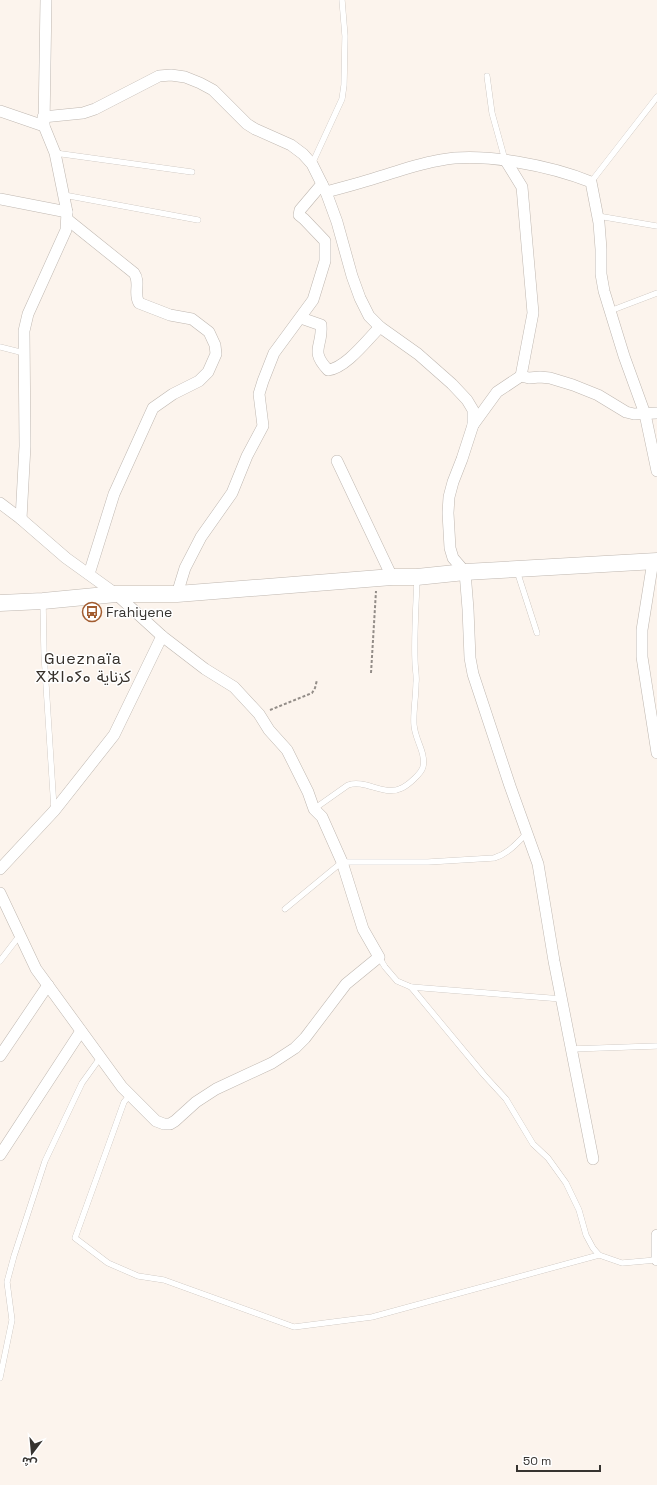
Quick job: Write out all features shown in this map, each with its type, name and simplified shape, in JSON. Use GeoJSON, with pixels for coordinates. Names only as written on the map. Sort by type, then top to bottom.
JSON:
{"type":"FeatureCollection","features":[{"type":"Feature","properties":{"kind":"street"},"geometry":{"type":"LineString","coordinates":[[22,519],[25,446],[24,331],[28,314],[66,230],[68,216],[54,153],[43,122],[46,0]]}},
{"type":"Feature","properties":{"kind":"street"},"geometry":{"type":"LineString","coordinates":[[0,111],[43,122],[95,109],[159,76],[172,75],[185,77],[213,90],[247,124],[291,145],[303,154],[312,164],[324,188],[337,222],[346,258],[360,298],[369,316],[418,354],[452,384],[467,400],[473,410],[473,425]]}},
{"type":"Feature","properties":{"kind":"street"},"geometry":{"type":"LineString","coordinates":[[177,594],[185,568],[200,537],[232,493],[247,456],[263,426],[259,394],[274,353],[313,300],[325,261],[325,241],[299,215],[300,210],[324,188],[420,164],[473,157],[506,161],[566,172],[592,182],[602,249],[601,274],[610,311],[645,414],[657,471]]}},
{"type":"Feature","properties":{"kind":"street"},"geometry":{"type":"LineString","coordinates":[[506,161],[522,187],[533,313],[521,376],[497,392],[473,425],[449,497],[448,513],[450,548],[453,558],[465,572],[470,658],[473,674],[510,786],[538,864],[571,1049],[593,1159]]}},
{"type":"Feature","properties":{"kind":"street"},"geometry":{"type":"LineString","coordinates":[[0,199],[68,216],[134,273],[138,281],[137,297],[139,304],[170,315],[192,318],[209,332],[215,345],[216,354],[208,372],[199,381],[173,394],[153,408],[114,494],[89,574]]}},
{"type":"Feature","properties":{"kind":"street"},"geometry":{"type":"LineString","coordinates":[[301,318],[321,325],[322,333],[319,342],[318,356],[320,361],[328,370],[335,369],[346,362],[380,326]]}},
{"type":"Feature","properties":{"kind":"street"},"geometry":{"type":"LineString","coordinates":[[521,376],[558,380],[598,395],[626,412],[634,414],[657,413]]}},
{"type":"Feature","properties":{"kind":"street"},"geometry":{"type":"LineString","coordinates":[[337,461],[385,578]]}},
{"type":"Feature","properties":{"kind":"street"},"geometry":{"type":"LineString","coordinates":[[0,503],[22,519],[66,558],[116,594],[162,636],[205,669],[234,688],[259,714],[269,730],[287,750],[308,792],[314,809],[322,818],[342,862],[362,929],[379,957],[346,984],[295,1048],[272,1062],[216,1089],[196,1102],[170,1124],[164,1124],[156,1121],[122,1087],[36,969],[0,893]]}},
{"type":"Feature","properties":{"kind":"street"},"geometry":{"type":"LineString","coordinates":[[0,603],[43,601],[116,594],[177,594],[385,578],[417,577],[465,572],[655,561],[642,630],[642,657],[657,753]]}},
{"type":"Feature","properties":{"kind":"street"},"geometry":{"type":"LineString","coordinates":[[0,869],[54,812],[114,735],[162,636]]}},
{"type":"Feature","properties":{"kind":"street"},"geometry":{"type":"LineString","coordinates":[[0,1056],[48,985]]}},
{"type":"Feature","properties":{"kind":"street"},"geometry":{"type":"LineString","coordinates":[[0,1155],[81,1031]]}},
{"type":"Feature","properties":{"kind":"street"},"geometry":{"type":"LineString","coordinates":[[657,1235],[657,1260]]}},
{"type":"Feature","properties":{"kind":"lane"},"geometry":{"type":"LineString","coordinates":[[312,164],[342,99],[344,85],[342,0]]}},
{"type":"Feature","properties":{"kind":"lane"},"geometry":{"type":"LineString","coordinates":[[487,76],[492,113],[506,161]]}},
{"type":"Feature","properties":{"kind":"lane"},"geometry":{"type":"LineString","coordinates":[[592,182],[657,97]]}},
{"type":"Feature","properties":{"kind":"lane"},"geometry":{"type":"LineString","coordinates":[[54,153],[192,172]]}},
{"type":"Feature","properties":{"kind":"lane"},"geometry":{"type":"LineString","coordinates":[[64,195],[198,220]]}},
{"type":"Feature","properties":{"kind":"lane"},"geometry":{"type":"LineString","coordinates":[[598,216],[657,226]]}},
{"type":"Feature","properties":{"kind":"lane"},"geometry":{"type":"LineString","coordinates":[[610,311],[657,293]]}},
{"type":"Feature","properties":{"kind":"lane"},"geometry":{"type":"LineString","coordinates":[[0,347],[24,353]]}},
{"type":"Feature","properties":{"kind":"lane"},"geometry":{"type":"LineString","coordinates":[[516,569],[537,633]]}},
{"type":"Feature","properties":{"kind":"lane"},"geometry":{"type":"LineString","coordinates":[[314,809],[348,785],[354,783],[381,790],[395,790],[402,788],[422,768],[423,760],[414,732],[417,577]]}},
{"type":"Feature","properties":{"kind":"lane"},"geometry":{"type":"LineString","coordinates":[[43,601],[44,653],[54,812]]}},
{"type":"Feature","properties":{"kind":"lane"},"geometry":{"type":"LineString","coordinates":[[285,909],[342,862],[428,862],[494,858],[502,856],[514,847],[527,833]]}},
{"type":"Feature","properties":{"kind":"lane"},"geometry":{"type":"LineString","coordinates":[[0,961],[20,935]]}},
{"type":"Feature","properties":{"kind":"lane"},"geometry":{"type":"LineString","coordinates":[[379,957],[397,981],[411,988],[562,999]]}},
{"type":"Feature","properties":{"kind":"lane"},"geometry":{"type":"LineString","coordinates":[[411,988],[506,1099],[533,1144],[548,1158],[566,1183],[579,1210],[586,1235],[593,1248],[599,1255],[622,1263],[657,1260]]}},
{"type":"Feature","properties":{"kind":"lane"},"geometry":{"type":"LineString","coordinates":[[571,1049],[657,1046]]}},
{"type":"Feature","properties":{"kind":"lane"},"geometry":{"type":"LineString","coordinates":[[0,1378],[12,1320],[7,1282],[14,1256],[45,1161],[82,1083],[100,1058]]}},
{"type":"Feature","properties":{"kind":"lane"},"geometry":{"type":"LineString","coordinates":[[130,1095],[124,1102],[75,1238],[92,1253],[108,1263],[138,1276],[164,1280],[294,1327],[372,1317],[599,1255]]}},
{"type":"Feature","properties":{"kind":"path"},"geometry":{"type":"LineString","coordinates":[[371,673],[385,578]]}},
{"type":"Feature","properties":{"kind":"path"},"geometry":{"type":"LineString","coordinates":[[259,714],[312,693],[317,680]]}},
{"type":"Feature","properties":{"kind":"place","name":"Frahiyene"},"geometry":{"type":"Point","coordinates":[92,612]}},
{"type":"Feature","properties":{"kind":"district","name":"Gueznaïa ⴳⵣⵏⴰⵢⴰ كزناية"},"geometry":{"type":"Point","coordinates":[83,667]}}]}
